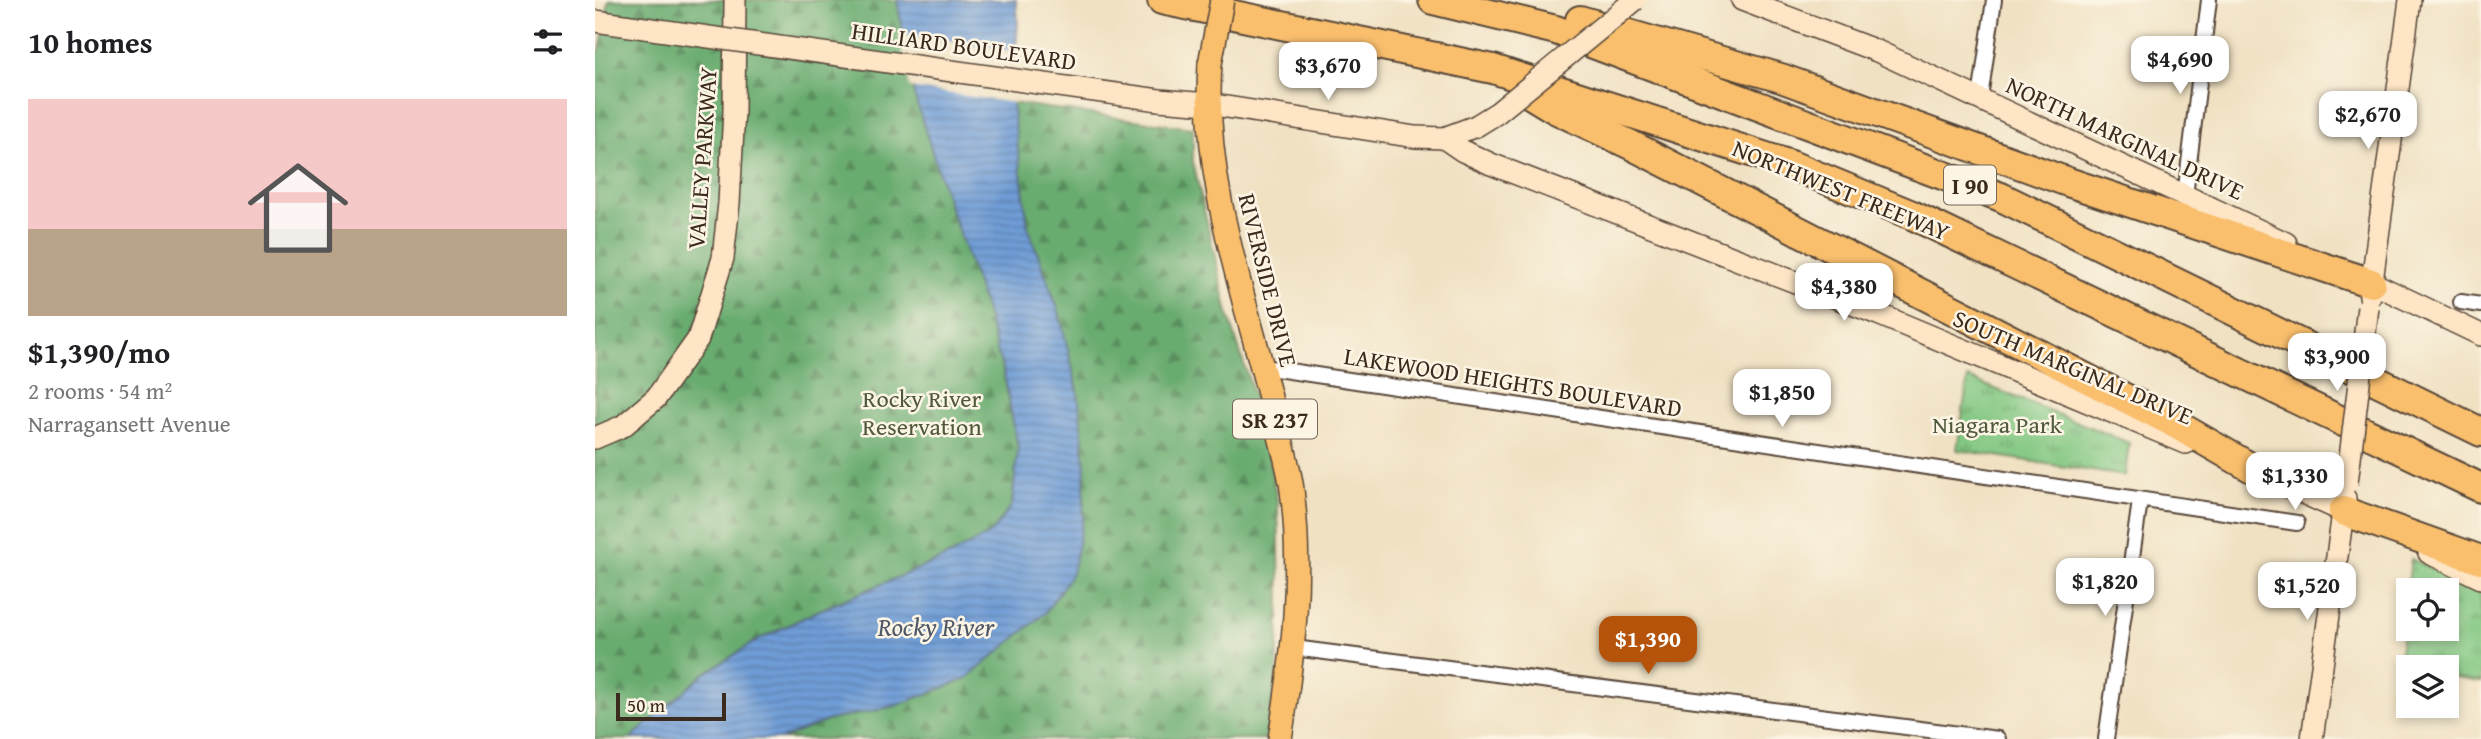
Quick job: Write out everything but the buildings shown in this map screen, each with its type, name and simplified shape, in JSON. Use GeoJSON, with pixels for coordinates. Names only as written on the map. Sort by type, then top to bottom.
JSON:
{"type":"FeatureCollection","features":[{"type":"Feature","properties":{"kind":"highway","name":"NORTHWEST FREEWAY"},"geometry":{"type":"LineString","coordinates":[[1162,0],[1493,69],[1791,165],[1912,215],[2481,488]]}},
{"type":"Feature","properties":{"kind":"highway","name":"NORTHWEST FREEWAY"},"geometry":{"type":"LineString","coordinates":[[1433,0],[1556,30],[2001,197],[2481,432]]}},
{"type":"Feature","properties":{"kind":"highway"},"geometry":{"type":"LineString","coordinates":[[1501,0],[1560,14],[1780,78],[2370,295]]}},
{"type":"Feature","properties":{"kind":"highway"},"geometry":{"type":"LineString","coordinates":[[1493,69],[1555,109],[1631,145],[2170,421],[2264,475]]}},
{"type":"Feature","properties":{"kind":"highway"},"geometry":{"type":"LineString","coordinates":[[2343,511],[2481,560]]}},
{"type":"Feature","properties":{"kind":"main road","name":"VALLEY PARKWAY"},"geometry":{"type":"LineString","coordinates":[[595,438],[623,426],[656,398],[698,339],[723,258],[731,191],[735,0]]}},
{"type":"Feature","properties":{"kind":"main road","name":"RIVERSIDE DRIVE"},"geometry":{"type":"LineString","coordinates":[[1222,0],[1210,64],[1207,104],[1221,208],[1292,489],[1297,593],[1294,648],[1280,739]]}},
{"type":"Feature","properties":{"kind":"main road"},"geometry":{"type":"LineString","coordinates":[[1444,138],[1476,126],[1497,113],[1635,0]]}},
{"type":"Feature","properties":{"kind":"main road","name":"NORTH MARGINAL DRIVE"},"geometry":{"type":"LineString","coordinates":[[1742,0],[1877,51],[1980,98],[2185,196],[2370,295],[2481,335]]}},
{"type":"Feature","properties":{"kind":"main road"},"geometry":{"type":"LineString","coordinates":[[2312,739],[2410,0]]}},
{"type":"Feature","properties":{"kind":"main road","name":"HILLIARD BOULEVARD"},"geometry":{"type":"LineString","coordinates":[[595,21],[1159,100],[1207,104],[1416,137],[1444,138]]}},
{"type":"Feature","properties":{"kind":"main road","name":"SOUTH MARGINAL DRIVE"},"geometry":{"type":"LineString","coordinates":[[1444,138],[1463,151],[1491,164],[1878,314],[2264,475],[2481,578]]}},
{"type":"Feature","properties":{"kind":"street"},"geometry":{"type":"LineString","coordinates":[[1980,98],[1994,0]]}},
{"type":"Feature","properties":{"kind":"street"},"geometry":{"type":"LineString","coordinates":[[2185,196],[2209,0]]}},
{"type":"Feature","properties":{"kind":"street"},"geometry":{"type":"LineString","coordinates":[[2461,302],[2481,305]]}},
{"type":"Feature","properties":{"kind":"street","name":"LAKEWOOD HEIGHTS BOULEVARD"},"geometry":{"type":"LineString","coordinates":[[1262,367],[2297,523]]}},
{"type":"Feature","properties":{"kind":"street"},"geometry":{"type":"LineString","coordinates":[[2106,739],[2140,501]]}},
{"type":"Feature","properties":{"kind":"street"},"geometry":{"type":"LineString","coordinates":[[1294,648],[1998,739]]}},
{"type":"Feature","properties":{"kind":"green space","name":"Rocky River Reservation"},"geometry":{"type":"Polygon","coordinates":[[[609,0],[897,0],[915,98],[982,298],[1004,374],[1018,448],[1012,505],[992,532],[951,555],[820,610],[758,640],[704,674],[630,739],[595,739],[595,57],[600,49],[609,0]]]}},
{"type":"Feature","properties":{"kind":"green space"},"geometry":{"type":"Polygon","coordinates":[[[1012,103],[1193,128],[1193,162],[1229,317],[1261,418],[1278,505],[1280,596],[1277,674],[1265,739],[781,739],[829,720],[895,706],[1083,519],[1085,465],[1078,392],[1059,312],[1028,227],[1012,103]]]}},
{"type":"Feature","properties":{"kind":"green space","name":"Niagara Park"},"geometry":{"type":"Polygon","coordinates":[[[1968,378],[2129,443],[2125,476],[1957,450],[1968,378]]]}},
{"type":"Feature","properties":{"kind":"green space"},"geometry":{"type":"Polygon","coordinates":[[[2411,559],[2451,578],[2409,578],[2411,559]]]}},
{"type":"Feature","properties":{"kind":"green space"},"geometry":{"type":"Polygon","coordinates":[[[2459,582],[2481,592],[2481,682],[2459,679],[2459,655],[2400,655],[2401,641],[2459,641],[2459,582]]]}},
{"type":"Feature","properties":{"kind":"water","name":"Rocky River"},"geometry":{"type":"Polygon","coordinates":[[[897,0],[1016,0],[1018,21],[1012,103],[1028,227],[1059,312],[1078,392],[1085,465],[1083,519],[1072,573],[1045,613],[966,679],[895,706],[829,720],[781,739],[630,739],[704,674],[758,640],[820,610],[951,555],[992,532],[1012,505],[1018,448],[1004,374],[982,298],[915,98],[897,0]]]}},
{"type":"Feature","properties":{"kind":"pier"},"geometry":{"type":"Polygon","coordinates":[[[899,34],[1019,52],[1015,103],[910,88],[899,34]]]}}]}
